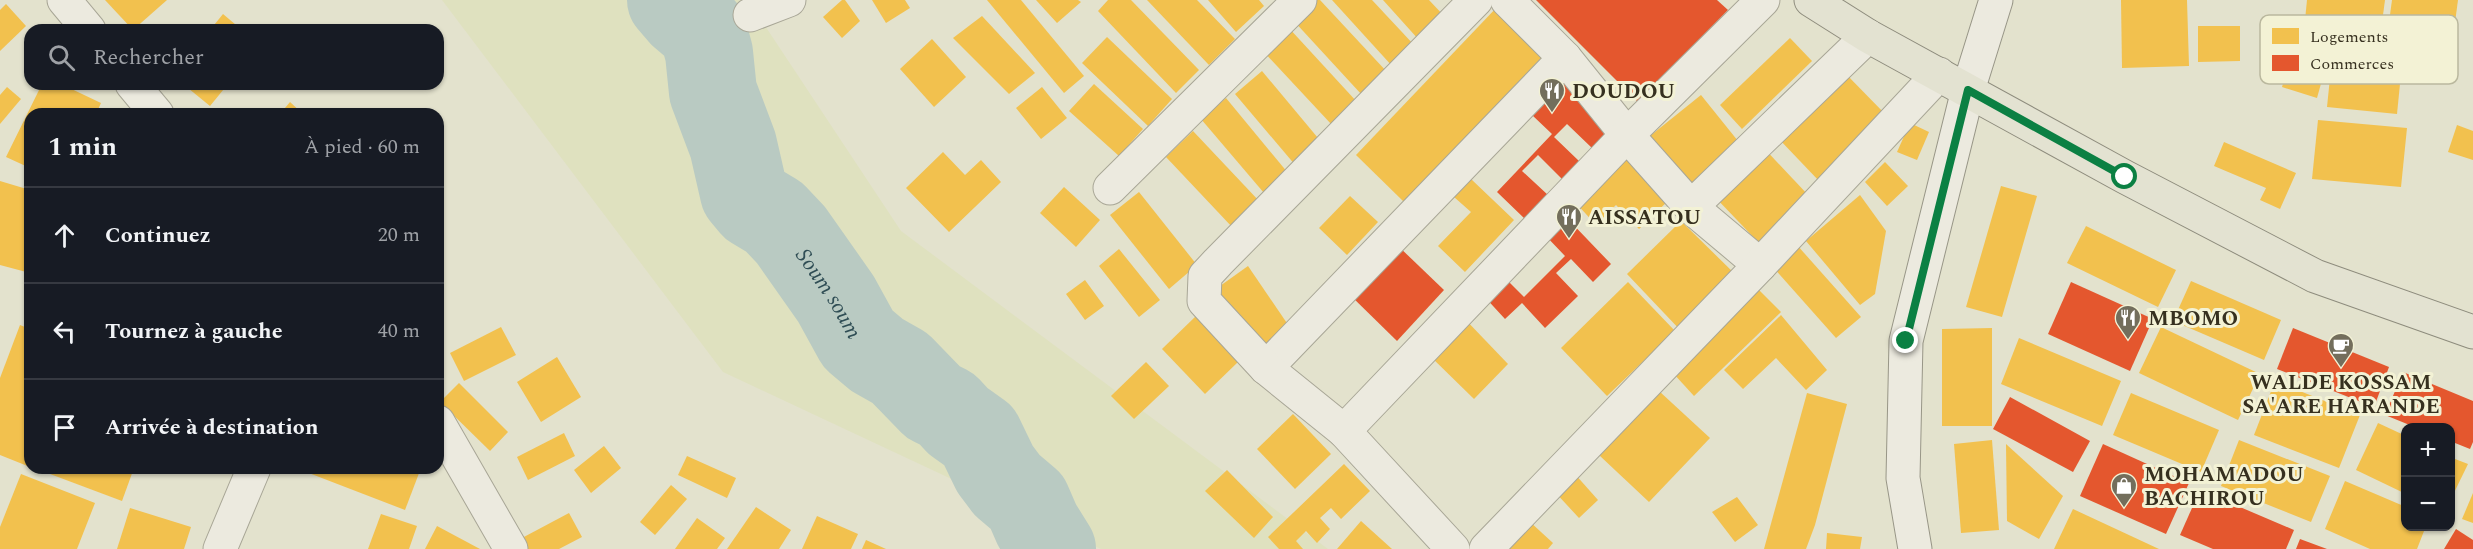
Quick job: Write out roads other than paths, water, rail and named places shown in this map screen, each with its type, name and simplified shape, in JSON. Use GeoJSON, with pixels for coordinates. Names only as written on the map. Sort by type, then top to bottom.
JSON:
{"type":"FeatureCollection","features":[{"type":"Feature","properties":{"kind":"main road"},"geometry":{"type":"LineString","coordinates":[[1811,0],[1868,36],[2125,177],[2315,276],[2473,332]]}},
{"type":"Feature","properties":{"kind":"street"},"geometry":{"type":"LineString","coordinates":[[64,0],[83,24]]}},
{"type":"Feature","properties":{"kind":"street"},"geometry":{"type":"LineString","coordinates":[[750,15],[789,0]]}},
{"type":"Feature","properties":{"kind":"street"},"geometry":{"type":"LineString","coordinates":[[1110,188],[1300,0]]}},
{"type":"Feature","properties":{"kind":"street"},"geometry":{"type":"LineString","coordinates":[[1453,549],[1344,431],[1266,368],[1204,302],[1205,276],[1476,0]]}},
{"type":"Feature","properties":{"kind":"street"},"geometry":{"type":"LineString","coordinates":[[1507,0],[1565,58],[1627,135],[1691,207],[1760,265]]}},
{"type":"Feature","properties":{"kind":"street"},"geometry":{"type":"LineString","coordinates":[[1344,431],[1627,135],[1763,0]]}},
{"type":"Feature","properties":{"kind":"street"},"geometry":{"type":"LineString","coordinates":[[1915,549],[1903,478],[1906,341],[1968,90],[1996,0]]}},
{"type":"Feature","properties":{"kind":"street"},"geometry":{"type":"LineString","coordinates":[[1691,207],[1868,36]]}},
{"type":"Feature","properties":{"kind":"street"},"geometry":{"type":"LineString","coordinates":[[1266,368],[1565,58]]}},
{"type":"Feature","properties":{"kind":"street"},"geometry":{"type":"LineString","coordinates":[[1486,549],[1760,265],[1939,74]]}},
{"type":"Feature","properties":{"kind":"street"},"geometry":{"type":"LineString","coordinates":[[137,90],[152,108]]}},
{"type":"Feature","properties":{"kind":"street"},"geometry":{"type":"LineString","coordinates":[[444,432],[511,549]]}},
{"type":"Feature","properties":{"kind":"street"},"geometry":{"type":"LineString","coordinates":[[220,549],[251,474]]}},
{"type":"Feature","properties":{"kind":"waterway","name":"Soum soum"},"geometry":{"type":"LineString","coordinates":[[671,0],[703,31],[709,53],[713,92],[733,145],[744,193],[754,205],[774,217],[791,235],[836,299],[858,339],[877,355],[900,368],[933,402],[947,409],[958,421],[979,436],[995,469],[1007,485],[1027,502],[1037,525],[1052,549]]}},
{"type":"Feature","properties":{"kind":"place","name":"DOUDOU"},"geometry":{"type":"Point","coordinates":[1552,114]}},
{"type":"Feature","properties":{"kind":"place","name":"AISSATOU"},"geometry":{"type":"Point","coordinates":[1569,240]}},
{"type":"Feature","properties":{"kind":"place","name":"MBOMO"},"geometry":{"type":"Point","coordinates":[2128,341]}},
{"type":"Feature","properties":{"kind":"place","name":"WALDE KOSSAM SA'ARE HARANDE"},"geometry":{"type":"Point","coordinates":[2341,369]}},
{"type":"Feature","properties":{"kind":"place","name":"MOHAMADOU BACHIROU"},"geometry":{"type":"Point","coordinates":[2124,509]}}]}
